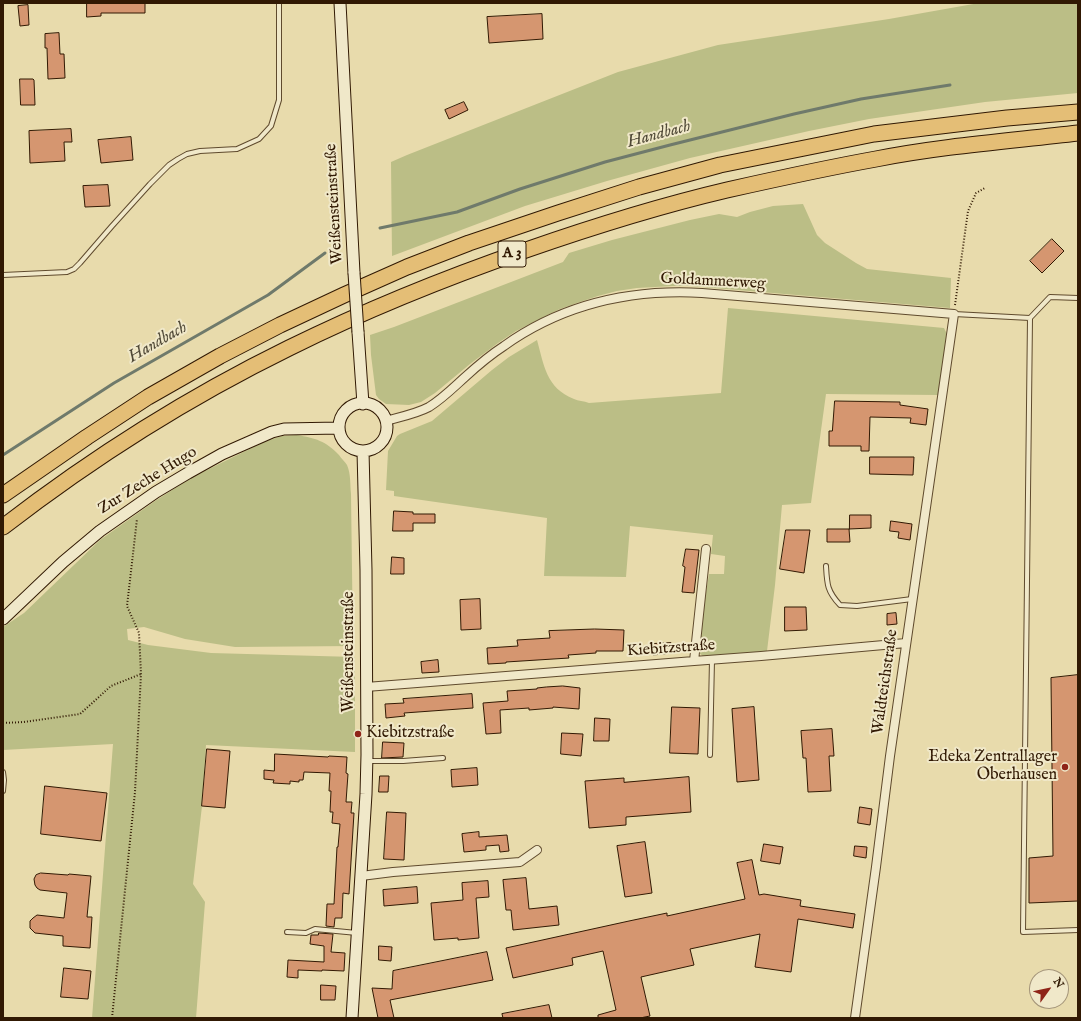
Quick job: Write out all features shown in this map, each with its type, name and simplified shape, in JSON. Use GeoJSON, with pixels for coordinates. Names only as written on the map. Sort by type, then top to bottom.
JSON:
{"type":"FeatureCollection","features":[{"type":"Feature","properties":{"kind":"highway","name":"A 3"},"geometry":{"type":"LineString","coordinates":[[3,496],[87,436],[148,397],[220,356],[280,325],[344,295],[407,267],[470,243],[639,187],[720,165],[874,134],[1007,118],[1078,112]]}},
{"type":"Feature","properties":{"kind":"highway","name":"A 3"},"geometry":{"type":"LineString","coordinates":[[3,527],[34,503],[100,457],[161,418],[231,378],[289,348],[370,310],[479,266],[572,234],[647,211],[725,190],[878,158],[942,148],[1078,133]]}},
{"type":"Feature","properties":{"kind":"street","name":"Weißensteinstraße"},"geometry":{"type":"LineString","coordinates":[[340,3],[362,404]]}},
{"type":"Feature","properties":{"kind":"street","name":"Goldammerweg"},"geometry":{"type":"LineString","coordinates":[[385,421],[428,407],[503,346],[538,325],[586,306],[621,297],[644,293],[702,292],[954,314]]}},
{"type":"Feature","properties":{"kind":"street","name":"Waldteichstraße"},"geometry":{"type":"LineString","coordinates":[[855,1018],[912,599],[954,314]]}},
{"type":"Feature","properties":{"kind":"street"},"geometry":{"type":"LineString","coordinates":[[355,405],[370,405],[377,408],[385,421],[385,435],[382,441],[370,450],[356,450],[349,447],[340,435],[340,420],[343,414],[348,408],[355,405]]}},
{"type":"Feature","properties":{"kind":"street","name":"Zur Zeche Hugo"},"geometry":{"type":"LineString","coordinates":[[3,619],[58,566],[100,531],[156,492],[188,473],[222,454],[272,432],[284,429],[339,428]]}},
{"type":"Feature","properties":{"kind":"street","name":"Weißensteinstraße"},"geometry":{"type":"LineString","coordinates":[[352,1018],[358,933],[366,762],[366,570],[364,451]]}},
{"type":"Feature","properties":{"kind":"street"},"geometry":{"type":"LineString","coordinates":[[694,661],[706,549]]}},
{"type":"Feature","properties":{"kind":"street","name":"Kiebitzstraße"},"geometry":{"type":"LineString","coordinates":[[366,686],[712,660],[906,643]]}},
{"type":"Feature","properties":{"kind":"street"},"geometry":{"type":"LineString","coordinates":[[361,876],[520,862],[537,850]]}},
{"type":"Feature","properties":{"kind":"lane"},"geometry":{"type":"LineString","coordinates":[[3,275],[67,272],[74,269],[150,184],[169,165],[187,154],[200,151],[237,149],[259,139],[271,126],[279,100],[279,3]]}},
{"type":"Feature","properties":{"kind":"lane"},"geometry":{"type":"LineString","coordinates":[[1078,298],[1050,297],[1030,318],[1023,932],[1078,930]]}},
{"type":"Feature","properties":{"kind":"lane"},"geometry":{"type":"LineString","coordinates":[[954,314],[1030,318]]}},
{"type":"Feature","properties":{"kind":"lane"},"geometry":{"type":"LineString","coordinates":[[826,566],[827,584],[832,596],[840,605],[857,606],[912,599]]}},
{"type":"Feature","properties":{"kind":"lane"},"geometry":{"type":"LineString","coordinates":[[710,755],[712,660]]}},
{"type":"Feature","properties":{"kind":"lane"},"geometry":{"type":"LineString","coordinates":[[366,762],[443,758]]}},
{"type":"Feature","properties":{"kind":"lane"},"geometry":{"type":"LineString","coordinates":[[3,772],[3,791]]}},
{"type":"Feature","properties":{"kind":"lane"},"geometry":{"type":"LineString","coordinates":[[287,932],[306,933],[315,929],[358,933]]}},
{"type":"Feature","properties":{"kind":"path"},"geometry":{"type":"LineString","coordinates":[[954,314],[968,211],[976,193],[985,188]]}},
{"type":"Feature","properties":{"kind":"path"},"geometry":{"type":"LineString","coordinates":[[112,1018],[135,792],[141,674],[139,633],[127,606],[137,519]]}},
{"type":"Feature","properties":{"kind":"path"},"geometry":{"type":"LineString","coordinates":[[3,723],[24,722],[80,714],[111,686],[141,674]]}},
{"type":"Feature","properties":{"kind":"green space"},"geometry":{"type":"Polygon","coordinates":[[[979,3],[1078,3],[1078,93],[985,102],[869,119],[690,158],[525,206],[392,256],[391,162],[407,155],[618,72],[718,45],[889,19],[979,3]]]}},
{"type":"Feature","properties":{"kind":"green space"},"geometry":{"type":"Polygon","coordinates":[[[803,204],[817,235],[825,243],[867,269],[951,278],[950,308],[690,286],[637,288],[617,291],[560,309],[516,331],[421,402],[409,405],[386,404],[376,395],[370,335],[563,262],[569,253],[612,240],[690,220],[719,214],[737,217],[773,206],[803,204]]]}},
{"type":"Feature","properties":{"kind":"green space"},"geometry":{"type":"Polygon","coordinates":[[[728,308],[944,328],[947,334],[939,395],[826,394],[811,503],[782,505],[775,585],[767,651],[704,657],[698,652],[697,647],[709,574],[724,574],[725,556],[711,554],[713,535],[630,526],[626,577],[544,576],[547,518],[394,496],[394,491],[386,490],[388,451],[397,436],[432,421],[492,370],[509,357],[537,340],[544,367],[552,382],[557,389],[577,400],[589,403],[721,393],[728,308]]]}},
{"type":"Feature","properties":{"kind":"green space"},"geometry":{"type":"Polygon","coordinates":[[[297,435],[309,437],[325,443],[339,455],[348,468],[351,494],[353,646],[235,647],[185,639],[144,627],[127,629],[128,640],[148,645],[211,653],[355,657],[355,752],[206,745],[202,806],[193,884],[205,902],[196,1018],[92,1018],[113,744],[3,750],[3,627],[24,613],[100,540],[155,501],[191,478],[266,441],[282,436],[297,435]]]}},
{"type":"Feature","properties":{"kind":"building"},"geometry":{"type":"Polygon","coordinates":[[[87,3],[145,3],[145,13],[101,13],[101,16],[87,17],[87,3]]]}},
{"type":"Feature","properties":{"kind":"building"},"geometry":{"type":"Polygon","coordinates":[[[28,5],[29,25],[20,26],[18,6],[28,5]]]}},
{"type":"Feature","properties":{"kind":"building"},"geometry":{"type":"Polygon","coordinates":[[[542,14],[543,39],[489,43],[487,17],[542,14]]]}},
{"type":"Feature","properties":{"kind":"building"},"geometry":{"type":"Polygon","coordinates":[[[59,33],[60,54],[64,54],[65,78],[48,79],[45,34],[59,33]]]}},
{"type":"Feature","properties":{"kind":"building"},"geometry":{"type":"Polygon","coordinates":[[[20,79],[34,80],[35,105],[21,105],[20,79]]]}},
{"type":"Feature","properties":{"kind":"building"},"geometry":{"type":"Polygon","coordinates":[[[464,102],[468,110],[449,119],[445,110],[464,102]]]}},
{"type":"Feature","properties":{"kind":"building"},"geometry":{"type":"Polygon","coordinates":[[[71,129],[72,142],[64,142],[65,161],[30,163],[29,131],[71,129]]]}},
{"type":"Feature","properties":{"kind":"building"},"geometry":{"type":"Polygon","coordinates":[[[131,137],[133,160],[101,163],[98,140],[131,137]]]}},
{"type":"Feature","properties":{"kind":"building"},"geometry":{"type":"Polygon","coordinates":[[[108,185],[110,206],[85,207],[83,186],[108,185]]]}},
{"type":"Feature","properties":{"kind":"building"},"geometry":{"type":"Polygon","coordinates":[[[1052,239],[1064,251],[1042,273],[1030,261],[1052,239]]]}},
{"type":"Feature","properties":{"kind":"building"},"geometry":{"type":"Polygon","coordinates":[[[835,401],[900,402],[900,405],[928,409],[926,425],[910,423],[911,418],[870,417],[869,451],[861,451],[861,446],[829,446],[829,431],[832,431],[835,401]]]}},
{"type":"Feature","properties":{"kind":"building"},"geometry":{"type":"Polygon","coordinates":[[[870,457],[914,457],[913,475],[870,474],[870,457]]]}},
{"type":"Feature","properties":{"kind":"building"},"geometry":{"type":"Polygon","coordinates":[[[394,511],[413,512],[413,514],[435,514],[435,523],[413,523],[413,531],[393,531],[394,511]]]}},
{"type":"Feature","properties":{"kind":"building"},"geometry":{"type":"Polygon","coordinates":[[[850,515],[871,515],[871,528],[849,529],[850,515]]]}},
{"type":"Feature","properties":{"kind":"building"},"geometry":{"type":"Polygon","coordinates":[[[891,521],[912,524],[910,540],[898,538],[899,532],[890,531],[891,521]]]}},
{"type":"Feature","properties":{"kind":"building"},"geometry":{"type":"Polygon","coordinates":[[[827,529],[849,529],[850,542],[827,542],[827,529]]]}},
{"type":"Feature","properties":{"kind":"building"},"geometry":{"type":"Polygon","coordinates":[[[786,530],[810,530],[804,573],[780,569],[786,530]]]}},
{"type":"Feature","properties":{"kind":"building"},"geometry":{"type":"Polygon","coordinates":[[[686,549],[699,550],[694,593],[682,592],[685,567],[683,566],[686,549]]]}},
{"type":"Feature","properties":{"kind":"building"},"geometry":{"type":"Polygon","coordinates":[[[392,557],[404,558],[404,574],[391,574],[392,557]]]}},
{"type":"Feature","properties":{"kind":"building"},"geometry":{"type":"Polygon","coordinates":[[[480,599],[481,629],[461,630],[460,600],[480,599]]]}},
{"type":"Feature","properties":{"kind":"building"},"geometry":{"type":"Polygon","coordinates":[[[785,607],[806,607],[807,630],[785,631],[785,607]]]}},
{"type":"Feature","properties":{"kind":"building"},"geometry":{"type":"Polygon","coordinates":[[[896,613],[897,624],[887,625],[887,614],[896,613]]]}},
{"type":"Feature","properties":{"kind":"building"},"geometry":{"type":"Polygon","coordinates":[[[595,629],[624,630],[623,651],[596,651],[596,653],[568,655],[569,658],[488,664],[487,648],[518,646],[517,640],[550,638],[549,631],[595,629]]]}},
{"type":"Feature","properties":{"kind":"building"},"geometry":{"type":"Polygon","coordinates":[[[671,643],[672,653],[653,655],[652,644],[671,643]]]}},
{"type":"Feature","properties":{"kind":"building"},"geometry":{"type":"Polygon","coordinates":[[[438,660],[439,672],[422,673],[421,662],[438,660]]]}},
{"type":"Feature","properties":{"kind":"building","name":"Edeka Zentrallager Oberhausen"},"geometry":{"type":"Polygon","coordinates":[[[1078,675],[1078,901],[1029,903],[1029,858],[1053,856],[1051,678],[1078,675]]]}},
{"type":"Feature","properties":{"kind":"building"},"geometry":{"type":"Polygon","coordinates":[[[563,686],[580,688],[579,709],[553,707],[529,710],[529,708],[500,710],[501,733],[486,734],[483,703],[508,701],[507,691],[563,686]]]}},
{"type":"Feature","properties":{"kind":"building"},"geometry":{"type":"Polygon","coordinates":[[[472,694],[473,708],[404,713],[405,716],[386,718],[385,704],[404,703],[403,699],[472,694]]]}},
{"type":"Feature","properties":{"kind":"building"},"geometry":{"type":"Polygon","coordinates":[[[672,707],[700,708],[698,754],[670,753],[672,707]]]}},
{"type":"Feature","properties":{"kind":"building"},"geometry":{"type":"Polygon","coordinates":[[[754,707],[759,780],[737,782],[732,709],[754,707]]]}},
{"type":"Feature","properties":{"kind":"building"},"geometry":{"type":"Polygon","coordinates":[[[595,718],[610,719],[609,741],[594,741],[595,718]]]}},
{"type":"Feature","properties":{"kind":"building"},"geometry":{"type":"Polygon","coordinates":[[[832,729],[834,756],[829,756],[831,791],[808,792],[806,758],[803,758],[801,731],[832,729]]]}},
{"type":"Feature","properties":{"kind":"building"},"geometry":{"type":"Polygon","coordinates":[[[562,733],[583,734],[581,756],[561,754],[562,733]]]}},
{"type":"Feature","properties":{"kind":"building"},"geometry":{"type":"Polygon","coordinates":[[[383,742],[404,743],[403,757],[382,758],[383,742]]]}},
{"type":"Feature","properties":{"kind":"building"},"geometry":{"type":"Polygon","coordinates":[[[207,749],[230,751],[225,808],[202,806],[207,749]]]}},
{"type":"Feature","properties":{"kind":"building"},"geometry":{"type":"Polygon","coordinates":[[[275,754],[347,757],[346,773],[348,774],[346,802],[352,802],[351,813],[354,813],[349,894],[343,893],[342,918],[335,918],[334,927],[326,926],[327,904],[334,904],[337,847],[340,824],[332,823],[333,812],[330,812],[331,791],[329,791],[330,773],[304,772],[303,780],[299,780],[299,782],[290,781],[290,784],[273,783],[274,780],[264,779],[264,770],[274,771],[275,754]]]}},
{"type":"Feature","properties":{"kind":"building"},"geometry":{"type":"Polygon","coordinates":[[[477,768],[478,785],[452,787],[451,770],[477,768]]]}},
{"type":"Feature","properties":{"kind":"building"},"geometry":{"type":"Polygon","coordinates":[[[380,776],[389,776],[388,792],[379,792],[380,776]]]}},
{"type":"Feature","properties":{"kind":"building"},"geometry":{"type":"Polygon","coordinates":[[[689,777],[691,812],[626,817],[626,825],[589,828],[585,781],[624,778],[624,782],[689,777]]]}},
{"type":"Feature","properties":{"kind":"building"},"geometry":{"type":"Polygon","coordinates":[[[45,786],[107,793],[101,841],[41,834],[45,786]]]}},
{"type":"Feature","properties":{"kind":"building"},"geometry":{"type":"Polygon","coordinates":[[[860,807],[872,809],[870,825],[858,823],[860,807]]]}},
{"type":"Feature","properties":{"kind":"building"},"geometry":{"type":"Polygon","coordinates":[[[387,812],[406,813],[404,860],[384,859],[387,812]]]}},
{"type":"Feature","properties":{"kind":"building"},"geometry":{"type":"Polygon","coordinates":[[[479,832],[479,837],[507,835],[509,851],[500,852],[499,845],[486,846],[486,850],[464,852],[462,834],[479,832]]]}},
{"type":"Feature","properties":{"kind":"building"},"geometry":{"type":"Polygon","coordinates":[[[645,842],[652,893],[625,897],[617,846],[645,842]]]}},
{"type":"Feature","properties":{"kind":"building"},"geometry":{"type":"Polygon","coordinates":[[[764,844],[783,847],[780,864],[761,861],[764,844]]]}},
{"type":"Feature","properties":{"kind":"building"},"geometry":{"type":"Polygon","coordinates":[[[855,846],[867,847],[866,858],[854,856],[855,846]]]}},
{"type":"Feature","properties":{"kind":"building"},"geometry":{"type":"Polygon","coordinates":[[[752,860],[759,895],[764,894],[801,900],[800,906],[855,914],[853,928],[798,919],[791,972],[755,967],[760,934],[690,949],[694,965],[641,977],[650,1016],[640,1018],[598,1018],[598,1015],[616,1010],[603,951],[572,958],[573,965],[513,978],[506,948],[667,913],[667,916],[745,899],[737,863],[752,860]]]}},
{"type":"Feature","properties":{"kind":"building"},"geometry":{"type":"Polygon","coordinates":[[[41,873],[91,876],[87,917],[92,917],[90,948],[63,946],[63,936],[35,933],[30,928],[30,921],[37,915],[64,918],[67,893],[40,890],[37,888],[34,879],[36,875],[41,873]]]}},
{"type":"Feature","properties":{"kind":"building"},"geometry":{"type":"Polygon","coordinates":[[[526,878],[529,909],[557,906],[559,925],[513,930],[511,910],[506,910],[503,880],[526,878]]]}},
{"type":"Feature","properties":{"kind":"building"},"geometry":{"type":"Polygon","coordinates":[[[488,881],[489,897],[476,898],[479,938],[434,940],[431,903],[463,900],[462,883],[488,881]]]}},
{"type":"Feature","properties":{"kind":"building"},"geometry":{"type":"Polygon","coordinates":[[[417,887],[418,903],[384,906],[383,890],[417,887]]]}},
{"type":"Feature","properties":{"kind":"building"},"geometry":{"type":"Polygon","coordinates":[[[319,933],[333,934],[331,952],[345,953],[344,971],[298,970],[298,978],[287,977],[288,960],[324,962],[324,946],[310,944],[311,935],[318,935],[319,933]]]}},
{"type":"Feature","properties":{"kind":"building"},"geometry":{"type":"Polygon","coordinates":[[[379,946],[392,947],[391,961],[379,960],[379,946]]]}},
{"type":"Feature","properties":{"kind":"building"},"geometry":{"type":"Polygon","coordinates":[[[487,952],[493,980],[390,1000],[394,1018],[378,1018],[372,988],[392,989],[393,971],[487,952]]]}},
{"type":"Feature","properties":{"kind":"building"},"geometry":{"type":"Polygon","coordinates":[[[64,968],[91,971],[88,999],[61,997],[64,968]]]}},
{"type":"Feature","properties":{"kind":"building"},"geometry":{"type":"Polygon","coordinates":[[[321,985],[336,986],[335,1000],[321,1000],[321,985]]]}},
{"type":"Feature","properties":{"kind":"building"},"geometry":{"type":"Polygon","coordinates":[[[549,1005],[552,1018],[503,1018],[502,1014],[549,1005]]]}},
{"type":"Feature","properties":{"kind":"waterway","name":"Handbach"},"geometry":{"type":"LineString","coordinates":[[380,228],[457,212],[520,189],[605,162],[670,145],[861,99],[950,85]]}},
{"type":"Feature","properties":{"kind":"waterway","name":"Handbach"},"geometry":{"type":"LineString","coordinates":[[3,455],[114,383],[268,295],[325,253]]}},
{"type":"Feature","properties":{"kind":"place","name":"Kiebitzstraße"},"geometry":{"type":"Point","coordinates":[358,734]}},
{"type":"Feature","properties":{"kind":"place","name":"Edeka Zentrallager Oberhausen"},"geometry":{"type":"Point","coordinates":[1065,767]}}]}
